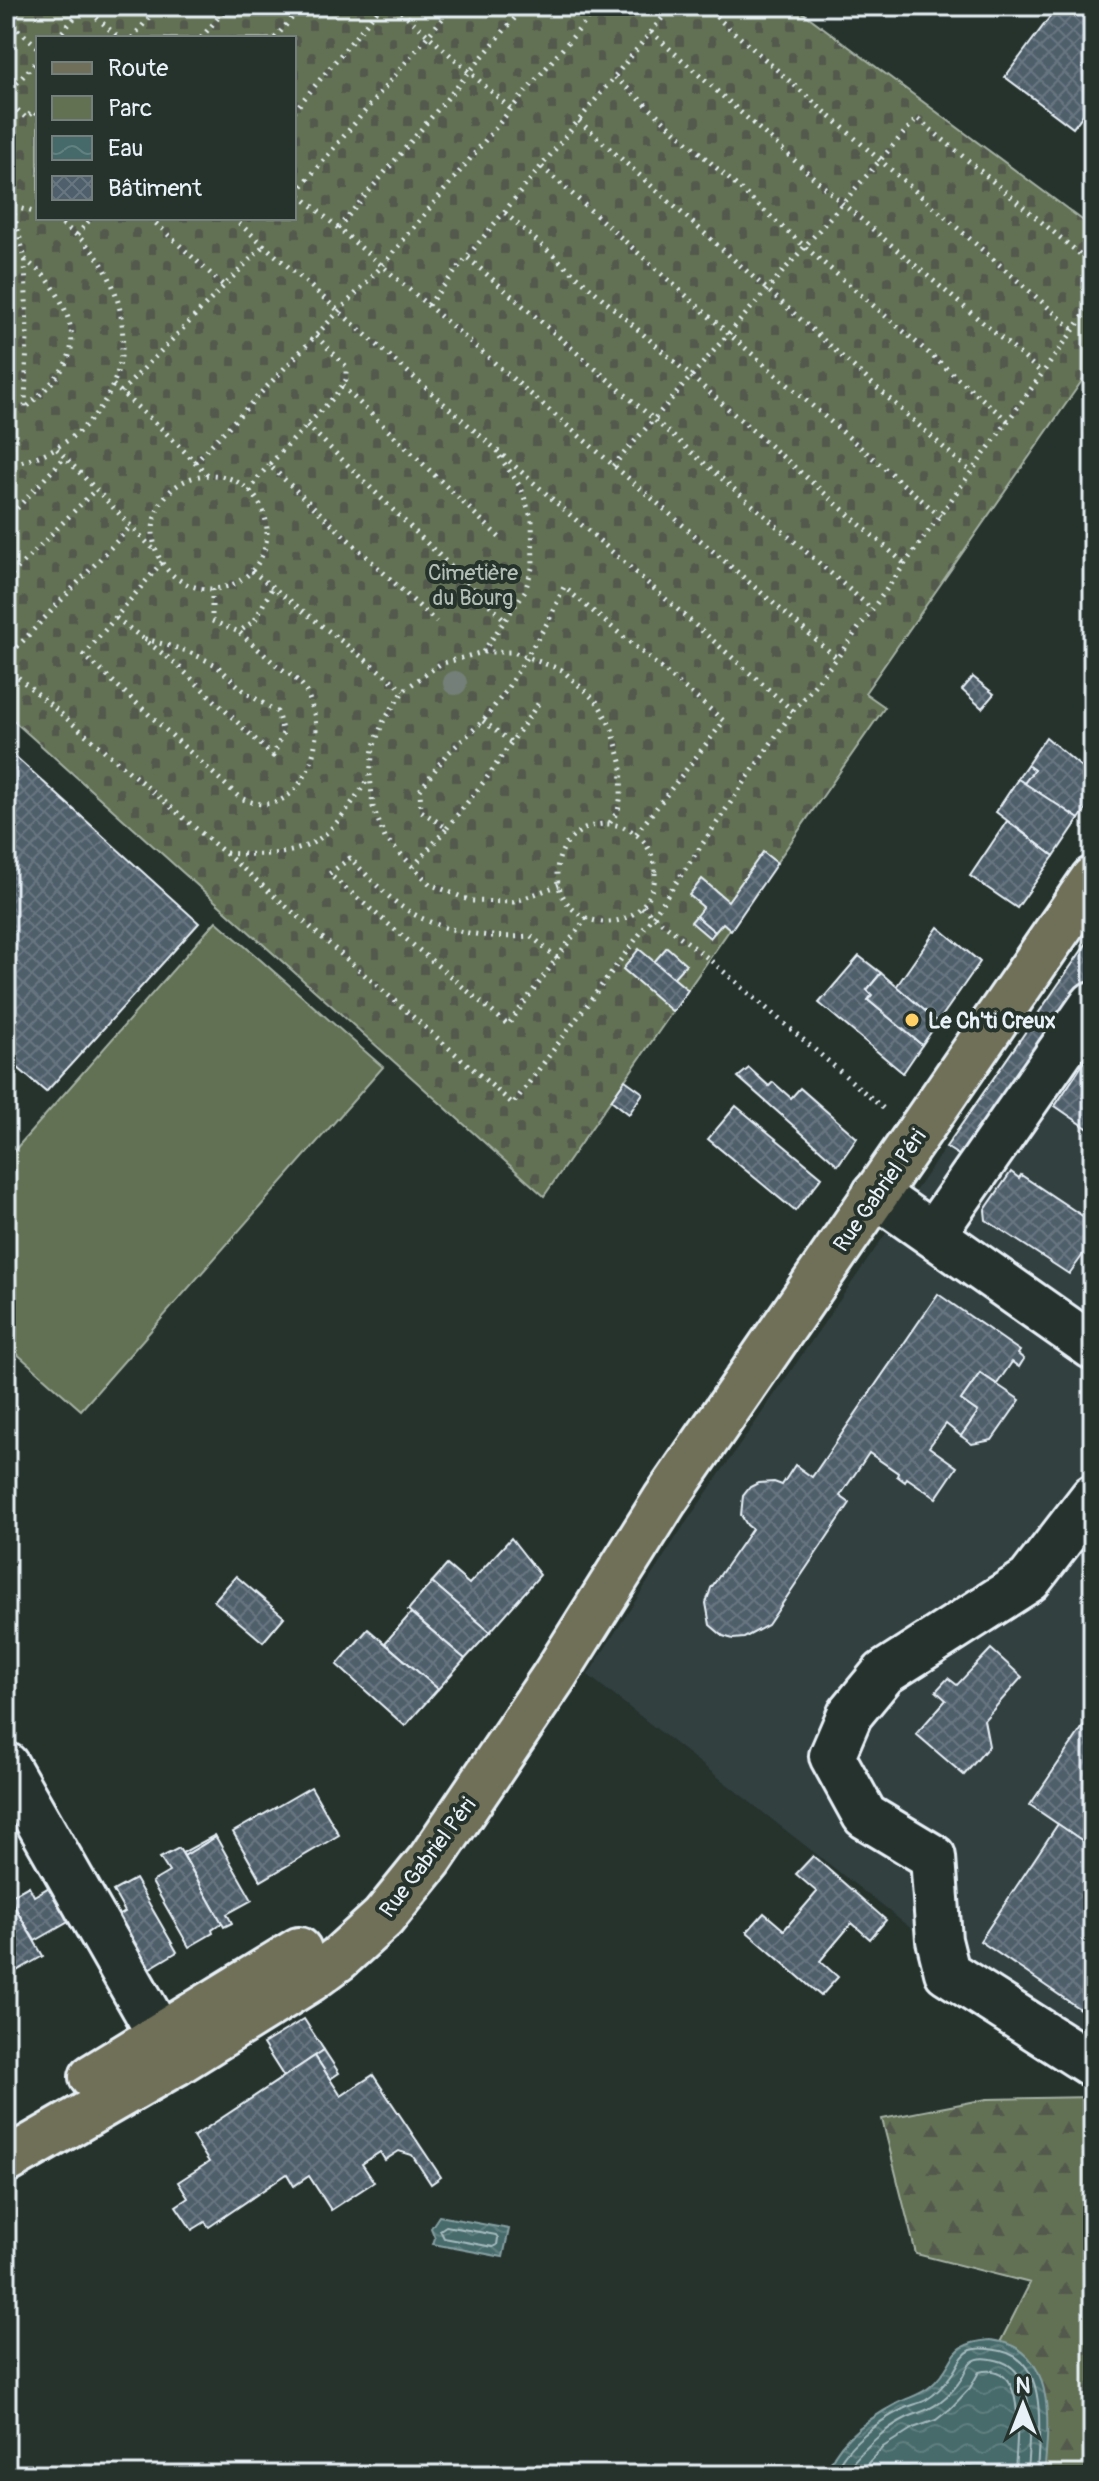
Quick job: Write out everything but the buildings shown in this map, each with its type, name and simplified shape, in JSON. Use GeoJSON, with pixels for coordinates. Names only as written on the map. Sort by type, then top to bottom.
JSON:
{"type":"FeatureCollection","features":[{"type":"Feature","properties":{"kind":"main road","name":"Rue Gabriel Péri"},"geometry":{"type":"LineString","coordinates":[[6,2161],[168,2049],[310,1943],[351,1910],[370,1890],[585,1591],[665,1500],[1093,879]]}},
{"type":"Feature","properties":{"kind":"main road","name":"Rue Gabriel Péri"},"geometry":{"type":"LineString","coordinates":[[6,2127],[168,2049]]}},
{"type":"Feature","properties":{"kind":"lane"},"geometry":{"type":"LineString","coordinates":[[933,1234],[1093,1004]]}},
{"type":"Feature","properties":{"kind":"lane"},"geometry":{"type":"LineString","coordinates":[[875,1194],[1093,1347]]}},
{"type":"Feature","properties":{"kind":"lane"},"geometry":{"type":"LineString","coordinates":[[1093,1497],[1029,1580],[884,1673],[850,1714],[832,1756],[865,1816],[933,1857],[939,1940],[947,1972],[1093,2065]]}},
{"type":"Feature","properties":{"kind":"lane"},"geometry":{"type":"LineString","coordinates":[[6,1765],[168,2049]]}},
{"type":"Feature","properties":{"kind":"path"},"geometry":{"type":"LineString","coordinates":[[59,36],[85,6],[117,36]]}},
{"type":"Feature","properties":{"kind":"path"},"geometry":{"type":"LineString","coordinates":[[134,36],[159,6]]}},
{"type":"Feature","properties":{"kind":"path"},"geometry":{"type":"LineString","coordinates":[[203,36],[228,6]]}},
{"type":"Feature","properties":{"kind":"path"},"geometry":{"type":"LineString","coordinates":[[277,36],[302,6]]}},
{"type":"Feature","properties":{"kind":"path"},"geometry":{"type":"LineString","coordinates":[[296,109],[381,6]]}},
{"type":"Feature","properties":{"kind":"path"},"geometry":{"type":"LineString","coordinates":[[395,6],[511,109]]}},
{"type":"Feature","properties":{"kind":"path"},"geometry":{"type":"LineString","coordinates":[[296,190],[453,6]]}},
{"type":"Feature","properties":{"kind":"path"},"geometry":{"type":"LineString","coordinates":[[338,228],[525,6]]}},
{"type":"Feature","properties":{"kind":"path"},"geometry":{"type":"LineString","coordinates":[[195,462],[382,266],[599,6]]}},
{"type":"Feature","properties":{"kind":"path"},"geometry":{"type":"LineString","coordinates":[[428,305],[672,6]]}},
{"type":"Feature","properties":{"kind":"path"},"geometry":{"type":"LineString","coordinates":[[704,6],[1074,330]]}},
{"type":"Feature","properties":{"kind":"path"},"geometry":{"type":"LineString","coordinates":[[6,19],[36,45]]}},
{"type":"Feature","properties":{"kind":"path"},"geometry":{"type":"LineString","coordinates":[[651,32],[843,204],[1042,373]]}},
{"type":"Feature","properties":{"kind":"path"},"geometry":{"type":"LineString","coordinates":[[36,62],[6,97],[26,118],[33,111],[36,114]]}},
{"type":"Feature","properties":{"kind":"path"},"geometry":{"type":"LineString","coordinates":[[615,77],[805,247],[1008,421]]}},
{"type":"Feature","properties":{"kind":"path"},"geometry":{"type":"LineString","coordinates":[[613,466],[917,118],[1093,265]]}},
{"type":"Feature","properties":{"kind":"path"},"geometry":{"type":"LineString","coordinates":[[579,121],[971,472]]}},
{"type":"Feature","properties":{"kind":"path"},"geometry":{"type":"LineString","coordinates":[[542,167],[940,516]]}},
{"type":"Feature","properties":{"kind":"path"},"geometry":{"type":"LineString","coordinates":[[296,192],[837,658]]}},
{"type":"Feature","properties":{"kind":"path"},"geometry":{"type":"LineString","coordinates":[[9,205],[36,212]]}},
{"type":"Feature","properties":{"kind":"path"},"geometry":{"type":"LineString","coordinates":[[9,205],[25,259],[25,409],[58,376],[69,358],[73,342],[63,307],[48,280],[25,259]]}},
{"type":"Feature","properties":{"kind":"path"},"geometry":{"type":"LineString","coordinates":[[505,213],[905,564]]}},
{"type":"Feature","properties":{"kind":"path"},"geometry":{"type":"LineString","coordinates":[[6,465],[57,449],[88,425],[119,370],[123,340],[117,294],[105,268],[77,235],[52,220]]}},
{"type":"Feature","properties":{"kind":"path"},"geometry":{"type":"LineString","coordinates":[[77,235],[89,220]]}},
{"type":"Feature","properties":{"kind":"path"},"geometry":{"type":"LineString","coordinates":[[152,220],[224,286]]}},
{"type":"Feature","properties":{"kind":"path"},"geometry":{"type":"LineString","coordinates":[[235,220],[793,711]]}},
{"type":"Feature","properties":{"kind":"path"},"geometry":{"type":"LineString","coordinates":[[121,392],[264,245]]}},
{"type":"Feature","properties":{"kind":"path"},"geometry":{"type":"LineString","coordinates":[[468,258],[872,609]]}},
{"type":"Feature","properties":{"kind":"path"},"geometry":{"type":"LineString","coordinates":[[6,667],[513,1104],[654,915],[793,711],[837,658],[1093,303]]}},
{"type":"Feature","properties":{"kind":"path"},"geometry":{"type":"LineString","coordinates":[[250,492],[269,465],[346,380],[346,366],[316,336]]}},
{"type":"Feature","properties":{"kind":"path"},"geometry":{"type":"LineString","coordinates":[[113,385],[209,476]]}},
{"type":"Feature","properties":{"kind":"path"},"geometry":{"type":"LineString","coordinates":[[342,386],[501,539]]}},
{"type":"Feature","properties":{"kind":"path"},"geometry":{"type":"LineString","coordinates":[[307,425],[505,620]]}},
{"type":"Feature","properties":{"kind":"path"},"geometry":{"type":"LineString","coordinates":[[483,652],[525,591],[533,565],[532,520],[521,488],[493,447]]}},
{"type":"Feature","properties":{"kind":"path"},"geometry":{"type":"LineString","coordinates":[[57,449],[157,552]]}},
{"type":"Feature","properties":{"kind":"path"},"geometry":{"type":"LineString","coordinates":[[6,520],[65,457]]}},
{"type":"Feature","properties":{"kind":"path"},"geometry":{"type":"LineString","coordinates":[[269,465],[436,622]]}},
{"type":"Feature","properties":{"kind":"path"},"geometry":{"type":"LineString","coordinates":[[209,476],[229,478],[244,486],[258,501],[266,520],[267,542],[262,557],[252,571],[229,586],[212,589],[195,587],[179,580],[162,562],[153,532],[156,513],[164,499],[181,483],[209,476]]}},
{"type":"Feature","properties":{"kind":"path"},"geometry":{"type":"LineString","coordinates":[[6,580],[96,489]]}},
{"type":"Feature","properties":{"kind":"path"},"geometry":{"type":"LineString","coordinates":[[6,659],[131,526]]}},
{"type":"Feature","properties":{"kind":"path"},"geometry":{"type":"LineString","coordinates":[[162,562],[84,655],[239,797],[252,804],[273,802],[297,787],[312,760],[317,730],[313,707],[302,685],[239,632],[212,621],[212,589]]}},
{"type":"Feature","properties":{"kind":"path"},"geometry":{"type":"LineString","coordinates":[[252,571],[404,690]]}},
{"type":"Feature","properties":{"kind":"path"},"geometry":{"type":"LineString","coordinates":[[239,632],[255,620],[273,586]]}},
{"type":"Feature","properties":{"kind":"path"},"geometry":{"type":"LineString","coordinates":[[447,828],[421,811],[420,790],[446,755],[483,721],[505,692],[549,620],[564,587],[724,721],[636,834]]}},
{"type":"Feature","properties":{"kind":"path"},"geometry":{"type":"LineString","coordinates":[[116,618],[142,638],[175,663],[273,756],[283,733],[277,712],[245,692],[216,665],[187,651],[142,638]]}},
{"type":"Feature","properties":{"kind":"path"},"geometry":{"type":"LineString","coordinates":[[559,885],[514,902],[471,901],[430,884],[385,838],[373,807],[370,775],[373,748],[383,722],[404,690],[440,664],[483,652],[513,652],[562,670],[598,703],[612,729],[622,765],[618,811],[609,824]]}},
{"type":"Feature","properties":{"kind":"path"},"geometry":{"type":"LineString","coordinates":[[413,867],[486,779],[540,701]]}},
{"type":"Feature","properties":{"kind":"path"},"geometry":{"type":"LineString","coordinates":[[483,721],[511,742]]}},
{"type":"Feature","properties":{"kind":"path"},"geometry":{"type":"LineString","coordinates":[[225,853],[285,855],[316,843],[347,811],[370,775]]}},
{"type":"Feature","properties":{"kind":"path"},"geometry":{"type":"LineString","coordinates":[[609,824],[636,834],[648,847],[654,864],[655,881],[642,907],[632,915],[604,922],[580,915],[567,903],[557,876],[566,845],[587,828],[609,824]]}},
{"type":"Feature","properties":{"kind":"path"},"geometry":{"type":"LineString","coordinates":[[557,958],[531,936],[501,938],[442,927],[408,911],[350,858],[329,874],[508,1025],[587,917]]}},
{"type":"Feature","properties":{"kind":"path"},"geometry":{"type":"LineString","coordinates":[[642,907],[917,1135]]}},
{"type":"Feature","properties":{"kind":"shaded area"},"geometry":{"type":"Polygon","coordinates":[[[1093,934],[1093,2071],[588,1675],[681,1530],[1093,934]]]}},
{"type":"Feature","properties":{"kind":"green space","name":"Cimetière du Bourg"},"geometry":{"type":"Polygon","coordinates":[[[6,6],[794,6],[1093,228],[1093,365],[865,693],[885,707],[544,1196],[6,714],[6,6]]]}},
{"type":"Feature","properties":{"kind":"green space"},"geometry":{"type":"Polygon","coordinates":[[[216,921],[383,1067],[81,1410],[6,1344],[6,1160],[216,921]]]}},
{"type":"Feature","properties":{"kind":"green space"},"geometry":{"type":"Polygon","coordinates":[[[1093,2097],[1093,2475],[933,2475],[1030,2283],[916,2254],[882,2119],[987,2099],[1093,2097]]]}},
{"type":"Feature","properties":{"kind":"water"},"geometry":{"type":"Polygon","coordinates":[[[439,2216],[509,2229],[503,2257],[433,2244],[435,2238],[431,2228],[439,2216]]]}},
{"type":"Feature","properties":{"kind":"water"},"geometry":{"type":"Polygon","coordinates":[[[990,2340],[1008,2344],[1024,2353],[1035,2366],[1042,2382],[1047,2420],[1044,2475],[826,2475],[837,2452],[854,2432],[887,2409],[927,2389],[966,2345],[990,2340]]]}},
{"type":"Feature","properties":{"kind":"place","name":"Le Ch'ti Creux"},"geometry":{"type":"Point","coordinates":[912,1020]}}]}
